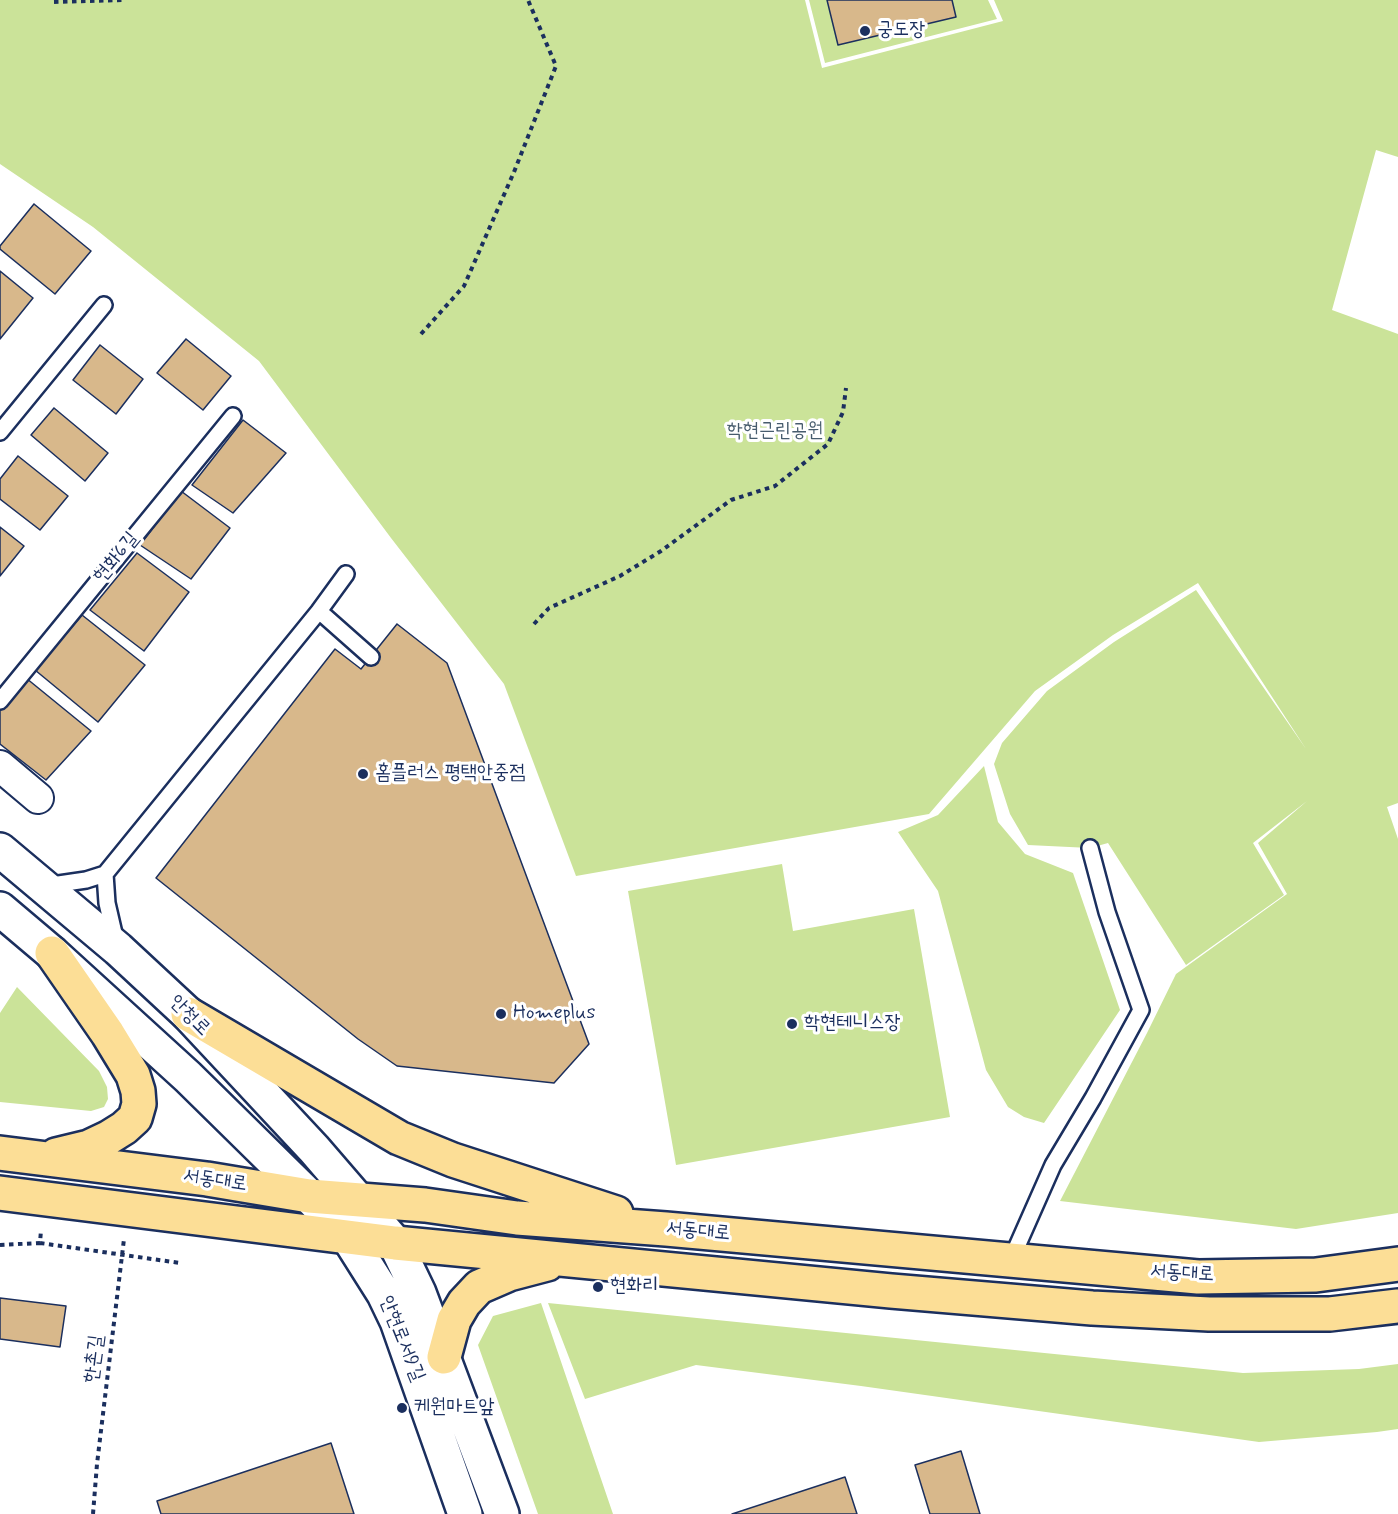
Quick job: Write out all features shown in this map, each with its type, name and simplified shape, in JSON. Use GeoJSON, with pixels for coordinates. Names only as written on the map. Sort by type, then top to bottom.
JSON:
{"type":"FeatureCollection","features":[{"type":"Feature","properties":{"kind":"main road"},"geometry":{"type":"LineString","coordinates":[[40,1159],[89,1147],[108,1138],[135,1118],[139,1104],[133,1075],[108,1034],[52,953]]}},
{"type":"Feature","properties":{"kind":"main road"},"geometry":{"type":"LineString","coordinates":[[188,1014],[399,1138],[453,1160],[666,1229]]}},
{"type":"Feature","properties":{"kind":"main road","name":"서동대로"},"geometry":{"type":"LineString","coordinates":[[0,1154],[207,1179],[309,1196],[425,1205],[517,1218],[1198,1276],[1316,1275],[1398,1264]]}},
{"type":"Feature","properties":{"kind":"main road","name":"서동대로"},"geometry":{"type":"LineString","coordinates":[[0,1193],[395,1243],[1092,1308],[1209,1314],[1330,1314],[1398,1306]]}},
{"type":"Feature","properties":{"kind":"main road"},"geometry":{"type":"LineString","coordinates":[[444,1357],[454,1320],[464,1303],[479,1287],[509,1274],[564,1259]]}},
{"type":"Feature","properties":{"kind":"street"},"geometry":{"type":"LineString","coordinates":[[0,766],[38,798]]}},
{"type":"Feature","properties":{"kind":"street","name":"안청로"},"geometry":{"type":"LineString","coordinates":[[0,850],[118,949],[188,1014],[314,1149],[395,1243],[419,1293],[502,1514]]}},
{"type":"Feature","properties":{"kind":"street"},"geometry":{"type":"LineString","coordinates":[[0,909],[52,953],[188,1077],[348,1237],[360,1200]]}},
{"type":"Feature","properties":{"kind":"street","name":"안현로서9길"},"geometry":{"type":"LineString","coordinates":[[348,1237],[384,1294],[397,1321],[465,1514]]}},
{"type":"Feature","properties":{"kind":"lane"},"geometry":{"type":"LineString","coordinates":[[0,432],[104,305]]}},
{"type":"Feature","properties":{"kind":"lane","name":"현화6길"},"geometry":{"type":"LineString","coordinates":[[0,700],[233,416]]}},
{"type":"Feature","properties":{"kind":"lane"},"geometry":{"type":"LineString","coordinates":[[42,886],[86,880],[105,874],[319,611],[346,574]]}},
{"type":"Feature","properties":{"kind":"lane"},"geometry":{"type":"LineString","coordinates":[[319,611],[371,657]]}},
{"type":"Feature","properties":{"kind":"lane"},"geometry":{"type":"LineString","coordinates":[[1011,1260],[1053,1165],[1141,1010],[1107,912],[1090,848]]}},
{"type":"Feature","properties":{"kind":"lane"},"geometry":{"type":"LineString","coordinates":[[105,874],[107,903],[118,949]]}},
{"type":"Feature","properties":{"kind":"path"},"geometry":{"type":"LineString","coordinates":[[54,2],[125,0]]}},
{"type":"Feature","properties":{"kind":"path"},"geometry":{"type":"LineString","coordinates":[[421,333],[464,286],[514,172],[556,66],[528,0]]}},
{"type":"Feature","properties":{"kind":"path"},"geometry":{"type":"LineString","coordinates":[[534,624],[549,608],[620,576],[731,500],[775,486],[828,444],[843,412],[846,388]]}},
{"type":"Feature","properties":{"kind":"path"},"geometry":{"type":"LineString","coordinates":[[40,1243],[44,1199]]}},
{"type":"Feature","properties":{"kind":"path","name":"한촌길"},"geometry":{"type":"LineString","coordinates":[[93,1514],[121,1255],[130,1209]]}},
{"type":"Feature","properties":{"kind":"path"},"geometry":{"type":"LineString","coordinates":[[0,1245],[40,1243],[180,1263]]}},
{"type":"Feature","properties":{"kind":"green space","name":"학현근린공원"},"geometry":{"type":"Polygon","coordinates":[[[0,0],[805,0],[822,68],[1003,21],[994,0],[1398,0],[1398,157],[1376,150],[1332,310],[1398,334],[1398,803],[1387,807],[1398,839],[1398,1213],[1296,1229],[1060,1201],[1176,974],[1287,894],[1258,843],[1307,801],[1253,843],[1284,895],[1186,965],[1108,843],[1090,848],[1028,845],[1010,814],[994,764],[1002,743],[1047,691],[1114,642],[1196,590],[1306,749],[1198,583],[1113,635],[1035,691],[929,814],[576,876],[504,684],[259,361],[93,227],[0,164],[0,0]]]}},
{"type":"Feature","properties":{"kind":"green space"},"geometry":{"type":"Polygon","coordinates":[[[809,0],[988,0],[997,19],[825,63],[809,0]]]}},
{"type":"Feature","properties":{"kind":"green space"},"geometry":{"type":"Polygon","coordinates":[[[984,766],[998,822],[1025,854],[1073,873],[1120,1010],[1044,1123],[1024,1117],[1008,1107],[986,1070],[938,891],[898,832],[938,815],[984,766]]]}},
{"type":"Feature","properties":{"kind":"green space","name":"학현테니스장"},"geometry":{"type":"Polygon","coordinates":[[[782,864],[793,931],[914,909],[950,1117],[676,1165],[628,891],[782,864]]]}},
{"type":"Feature","properties":{"kind":"green space"},"geometry":{"type":"Polygon","coordinates":[[[17,987],[99,1071],[107,1087],[108,1099],[104,1107],[91,1111],[0,1102],[0,1013],[17,987]]]}},
{"type":"Feature","properties":{"kind":"green space"},"geometry":{"type":"Polygon","coordinates":[[[541,1303],[613,1514],[538,1514],[478,1345],[493,1316],[541,1303]]]}},
{"type":"Feature","properties":{"kind":"green space"},"geometry":{"type":"Polygon","coordinates":[[[548,1303],[1243,1373],[1359,1369],[1398,1364],[1398,1429],[1259,1442],[696,1365],[585,1399],[548,1303]]]}},
{"type":"Feature","properties":{"kind":"building","name":"궁도장"},"geometry":{"type":"Polygon","coordinates":[[[827,0],[952,0],[956,17],[838,45],[827,0]]]}},
{"type":"Feature","properties":{"kind":"building"},"geometry":{"type":"Polygon","coordinates":[[[34,204],[91,251],[55,294],[0,249],[0,246],[34,204]]]}},
{"type":"Feature","properties":{"kind":"building"},"geometry":{"type":"Polygon","coordinates":[[[0,271],[33,298],[0,339],[0,271]]]}},
{"type":"Feature","properties":{"kind":"building"},"geometry":{"type":"Polygon","coordinates":[[[186,339],[231,376],[203,410],[157,373],[186,339]]]}},
{"type":"Feature","properties":{"kind":"building"},"geometry":{"type":"Polygon","coordinates":[[[100,345],[143,379],[116,414],[73,380],[100,345]]]}},
{"type":"Feature","properties":{"kind":"building"},"geometry":{"type":"Polygon","coordinates":[[[54,408],[108,453],[85,481],[31,435],[54,408]]]}},
{"type":"Feature","properties":{"kind":"building"},"geometry":{"type":"Polygon","coordinates":[[[243,420],[286,453],[233,513],[192,485],[243,420]]]}},
{"type":"Feature","properties":{"kind":"building"},"geometry":{"type":"Polygon","coordinates":[[[18,456],[68,496],[40,530],[0,499],[0,479],[18,456]]]}},
{"type":"Feature","properties":{"kind":"building"},"geometry":{"type":"Polygon","coordinates":[[[181,491],[230,528],[191,579],[140,545],[181,491]]]}},
{"type":"Feature","properties":{"kind":"building"},"geometry":{"type":"Polygon","coordinates":[[[0,527],[24,546],[0,576],[0,527]]]}},
{"type":"Feature","properties":{"kind":"building"},"geometry":{"type":"Polygon","coordinates":[[[137,553],[189,592],[144,651],[90,610],[137,553]]]}},
{"type":"Feature","properties":{"kind":"building"},"geometry":{"type":"Polygon","coordinates":[[[82,615],[145,665],[98,722],[35,670],[82,615]]]}},
{"type":"Feature","properties":{"kind":"building","name":"홈플러스 평택안중점"},"geometry":{"type":"Polygon","coordinates":[[[397,624],[447,663],[589,1044],[554,1083],[397,1066],[358,1039],[156,878],[335,649],[361,669],[397,624]]]}},
{"type":"Feature","properties":{"kind":"building"},"geometry":{"type":"Polygon","coordinates":[[[26,678],[91,731],[46,780],[0,744],[0,709],[26,678]]]}},
{"type":"Feature","properties":{"kind":"building"},"geometry":{"type":"Polygon","coordinates":[[[0,1298],[66,1306],[60,1347],[0,1339],[0,1298]]]}},
{"type":"Feature","properties":{"kind":"building"},"geometry":{"type":"Polygon","coordinates":[[[331,1443],[354,1514],[161,1514],[157,1501],[331,1443]]]}},
{"type":"Feature","properties":{"kind":"building"},"geometry":{"type":"Polygon","coordinates":[[[961,1451],[980,1514],[930,1514],[915,1465],[961,1451]]]}},
{"type":"Feature","properties":{"kind":"building"},"geometry":{"type":"Polygon","coordinates":[[[845,1477],[857,1514],[732,1514],[845,1477]]]}},
{"type":"Feature","properties":{"kind":"place","name":"궁도장"},"geometry":{"type":"Point","coordinates":[865,31]}},
{"type":"Feature","properties":{"kind":"place","name":"홈플러스 평택안중점"},"geometry":{"type":"Point","coordinates":[363,774]}},
{"type":"Feature","properties":{"kind":"place","name":"Homeplus"},"geometry":{"type":"Point","coordinates":[501,1014]}},
{"type":"Feature","properties":{"kind":"place","name":"학현테니스장"},"geometry":{"type":"Point","coordinates":[792,1024]}},
{"type":"Feature","properties":{"kind":"place","name":"현화리"},"geometry":{"type":"Point","coordinates":[598,1287]}},
{"type":"Feature","properties":{"kind":"place","name":"케원마트앞"},"geometry":{"type":"Point","coordinates":[402,1408]}}]}
